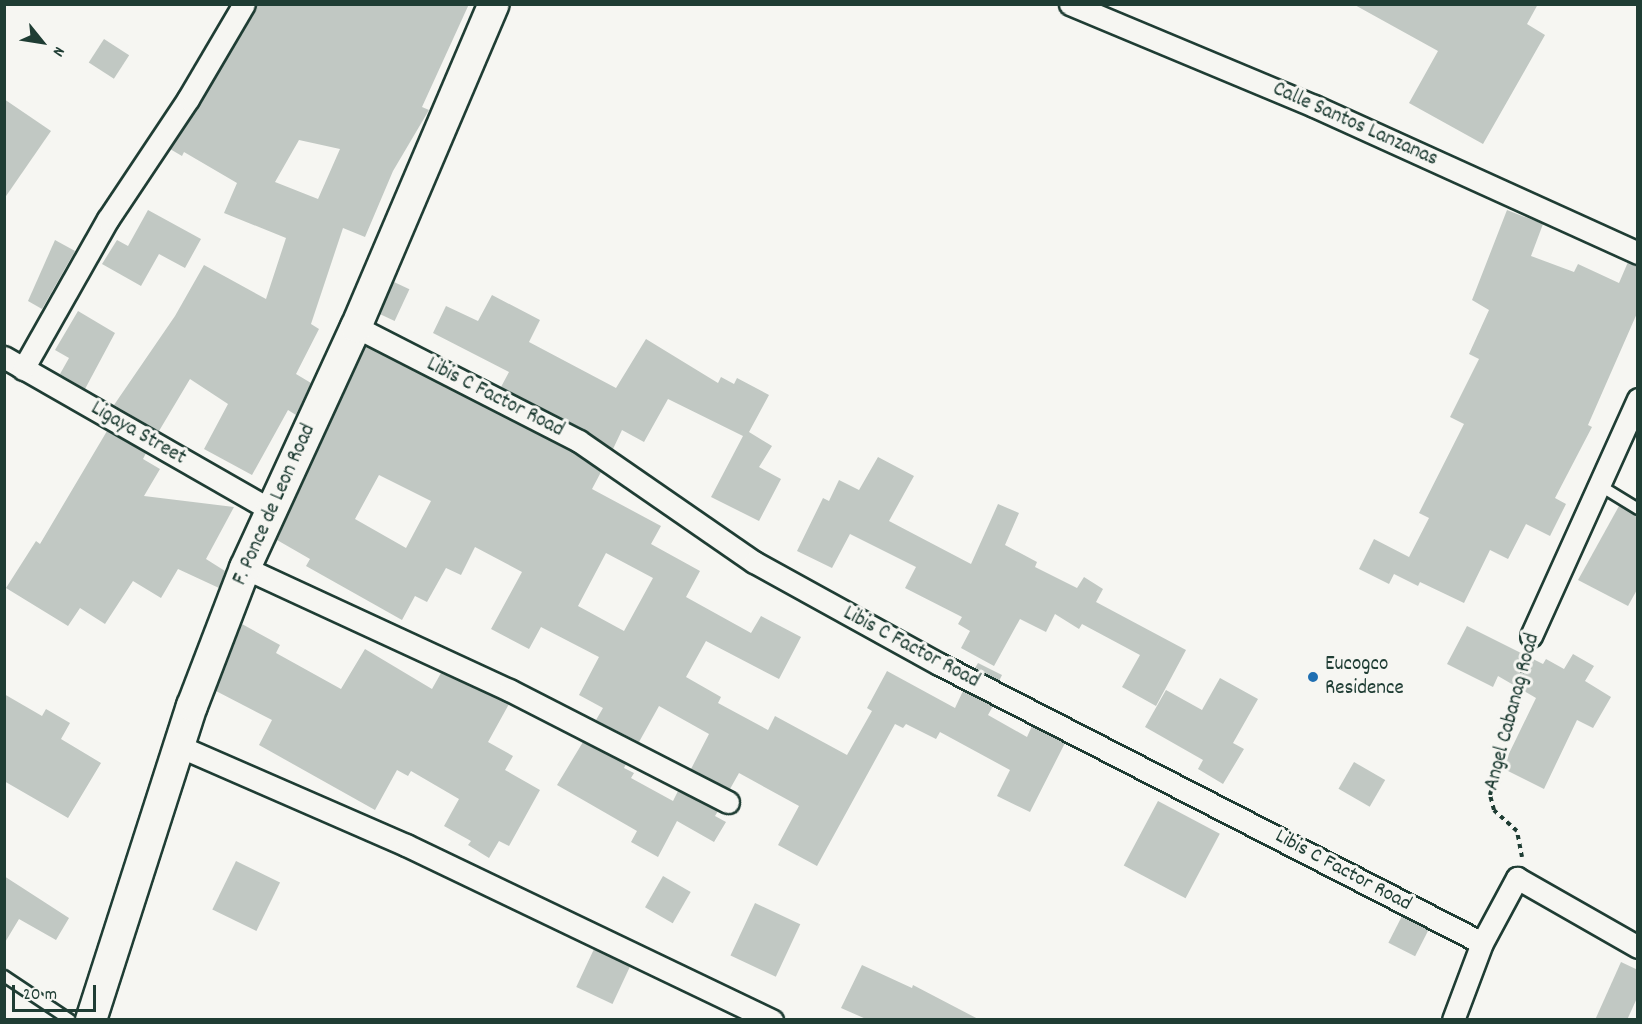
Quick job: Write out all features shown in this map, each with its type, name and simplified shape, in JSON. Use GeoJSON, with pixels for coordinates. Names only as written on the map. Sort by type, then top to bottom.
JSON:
{"type":"FeatureCollection","features":[{"type":"Feature","properties":{"kind":"street"},"geometry":{"type":"LineString","coordinates":[[23,369],[108,219],[188,99],[244,4]]}},
{"type":"Feature","properties":{"kind":"street","name":"F. Ponce de Leon Road"},"geometry":{"type":"LineString","coordinates":[[91,1020],[179,746],[245,568],[356,327],[494,4]]}},
{"type":"Feature","properties":{"kind":"street","name":"Calle Santos Lanzanas"},"geometry":{"type":"LineString","coordinates":[[1070,4],[1314,106],[1638,253]]}},
{"type":"Feature","properties":{"kind":"street","name":"Libis C Factor Road"},"geometry":{"type":"LineString","coordinates":[[356,327],[579,441],[754,562],[939,664],[1482,943]]}},
{"type":"Feature","properties":{"kind":"street","name":"Ligaya Street"},"geometry":{"type":"LineString","coordinates":[[4,357],[271,510]]}},
{"type":"Feature","properties":{"kind":"street","name":"Angel Cabanag Road"},"geometry":{"type":"LineString","coordinates":[[1531,636],[1638,399]]}},
{"type":"Feature","properties":{"kind":"street"},"geometry":{"type":"LineString","coordinates":[[245,568],[508,690],[729,802]]}},
{"type":"Feature","properties":{"kind":"street"},"geometry":{"type":"LineString","coordinates":[[179,746],[417,850],[772,1020]]}},
{"type":"Feature","properties":{"kind":"street"},"geometry":{"type":"LineString","coordinates":[[1453,1020],[1482,943],[1517,878],[1638,947]]}},
{"type":"Feature","properties":{"kind":"lane"},"geometry":{"type":"LineString","coordinates":[[1599,485],[1638,509]]}},
{"type":"Feature","properties":{"kind":"lane"},"geometry":{"type":"LineString","coordinates":[[4,976],[70,1020]]}},
{"type":"Feature","properties":{"kind":"path","name":"Angel Cabanag Road"},"geometry":{"type":"LineString","coordinates":[[1517,878],[1522,843],[1512,825],[1494,810],[1490,785],[1531,636]]}},
{"type":"Feature","properties":{"kind":"building"},"geometry":{"type":"Polygon","coordinates":[[[257,4],[469,4],[422,107],[429,110],[393,171],[365,237],[343,228],[311,324],[319,329],[296,374],[311,383],[296,415],[288,410],[252,475],[204,449],[228,404],[190,379],[159,431],[114,405],[175,316],[204,265],[266,299],[286,238],[224,213],[237,183],[184,152],[182,156],[170,149],[257,4]],[[299,140],[275,182],[318,199],[340,149],[299,140]]]}},
{"type":"Feature","properties":{"kind":"building"},"geometry":{"type":"Polygon","coordinates":[[[1353,4],[1538,4],[1527,24],[1545,35],[1483,144],[1409,103],[1438,51],[1353,4]]]}},
{"type":"Feature","properties":{"kind":"building"},"geometry":{"type":"Polygon","coordinates":[[[104,39],[129,55],[114,79],[89,62],[104,39]]]}},
{"type":"Feature","properties":{"kind":"building"},"geometry":{"type":"Polygon","coordinates":[[[4,99],[51,131],[4,199],[4,99]]]}},
{"type":"Feature","properties":{"kind":"building"},"geometry":{"type":"Polygon","coordinates":[[[148,210],[201,239],[185,268],[159,254],[141,286],[102,264],[117,240],[128,246],[148,210]]]}},
{"type":"Feature","properties":{"kind":"building"},"geometry":{"type":"Polygon","coordinates":[[[1507,210],[1543,224],[1531,256],[1574,272],[1578,264],[1619,283],[1628,262],[1638,265],[1638,311],[1588,425],[1592,427],[1555,498],[1566,504],[1550,536],[1526,524],[1508,559],[1490,550],[1464,603],[1420,582],[1418,586],[1394,574],[1389,584],[1359,569],[1374,539],[1409,557],[1429,518],[1419,513],[1464,424],[1450,417],[1479,359],[1469,354],[1489,310],[1472,300],[1507,210]]]}},
{"type":"Feature","properties":{"kind":"building"},"geometry":{"type":"Polygon","coordinates":[[[55,240],[75,251],[42,309],[28,301],[55,240]]]}},
{"type":"Feature","properties":{"kind":"building"},"geometry":{"type":"Polygon","coordinates":[[[394,282],[409,289],[395,321],[379,314],[394,282]]]}},
{"type":"Feature","properties":{"kind":"building"},"geometry":{"type":"Polygon","coordinates":[[[492,295],[540,320],[529,342],[616,388],[646,339],[718,383],[721,377],[734,384],[737,378],[769,395],[749,432],[772,446],[759,467],[781,479],[759,521],[711,497],[743,436],[668,399],[644,442],[622,430],[613,449],[585,430],[501,387],[509,372],[433,333],[446,306],[478,321],[492,295]]]}},
{"type":"Feature","properties":{"kind":"building"},"geometry":{"type":"Polygon","coordinates":[[[78,311],[115,333],[85,389],[60,374],[69,358],[55,350],[78,311]]]}},
{"type":"Feature","properties":{"kind":"building"},"geometry":{"type":"Polygon","coordinates":[[[366,346],[572,452],[601,472],[592,489],[661,526],[651,544],[700,571],[686,597],[751,633],[761,616],[801,637],[779,679],[706,641],[686,677],[721,697],[718,703],[768,730],[775,716],[847,755],[872,711],[867,708],[887,671],[955,708],[963,691],[993,706],[988,715],[1027,737],[1032,726],[1065,743],[1030,812],[997,796],[1010,770],[940,732],[936,739],[906,724],[903,728],[895,724],[817,866],[778,845],[799,806],[739,773],[730,789],[691,769],[709,734],[659,706],[639,742],[596,720],[603,708],[579,695],[599,657],[541,627],[529,649],[491,629],[522,572],[475,547],[461,575],[446,568],[427,602],[415,596],[402,620],[306,566],[310,559],[277,540],[366,346]],[[379,475],[355,519],[406,548],[431,501],[379,475]],[[606,553],[578,606],[624,631],[653,578],[606,553]]]}},
{"type":"Feature","properties":{"kind":"building"},"geometry":{"type":"Polygon","coordinates":[[[107,431],[146,453],[143,459],[160,469],[144,496],[234,507],[206,559],[225,571],[219,588],[178,569],[161,598],[133,581],[105,624],[80,608],[68,626],[6,588],[36,541],[40,544],[107,431]]]}},
{"type":"Feature","properties":{"kind":"building"},"geometry":{"type":"Polygon","coordinates":[[[878,457],[914,476],[889,521],[971,564],[998,504],[1019,513],[1005,545],[1037,562],[1035,567],[1077,588],[1084,577],[1103,589],[1096,602],[1186,650],[1156,706],[1122,687],[1140,655],[1082,624],[1079,629],[1055,614],[1046,632],[1020,619],[994,666],[961,648],[970,631],[958,624],[962,617],[905,588],[916,567],[850,534],[832,568],[797,551],[823,498],[829,501],[839,480],[859,490],[878,457]]]}},
{"type":"Feature","properties":{"kind":"building"},"geometry":{"type":"Polygon","coordinates":[[[1619,506],[1638,516],[1638,588],[1628,606],[1578,580],[1619,506]]]}},
{"type":"Feature","properties":{"kind":"building"},"geometry":{"type":"Polygon","coordinates":[[[242,624],[280,645],[276,653],[341,689],[365,649],[432,689],[441,673],[509,704],[488,742],[513,756],[505,770],[540,790],[509,846],[499,841],[489,858],[468,845],[471,841],[444,826],[459,799],[411,771],[408,776],[397,770],[375,810],[259,745],[272,720],[216,691],[242,624]]]}},
{"type":"Feature","properties":{"kind":"building"},"geometry":{"type":"Polygon","coordinates":[[[1467,626],[1543,664],[1546,659],[1564,669],[1573,654],[1594,666],[1585,681],[1611,697],[1593,728],[1577,720],[1544,789],[1502,768],[1536,698],[1498,676],[1493,687],[1447,664],[1467,626]]]}},
{"type":"Feature","properties":{"kind":"building"},"geometry":{"type":"Polygon","coordinates":[[[978,663],[1002,675],[999,681],[975,668],[978,663]]]}},
{"type":"Feature","properties":{"kind":"building"},"geometry":{"type":"Polygon","coordinates":[[[1220,678],[1258,699],[1233,743],[1244,749],[1223,784],[1198,769],[1203,760],[1145,727],[1166,690],[1202,710],[1220,678]]]}},
{"type":"Feature","properties":{"kind":"building"},"geometry":{"type":"Polygon","coordinates":[[[4,694],[42,716],[46,709],[70,723],[61,739],[101,763],[68,818],[4,781],[4,694]]]}},
{"type":"Feature","properties":{"kind":"building"},"geometry":{"type":"Polygon","coordinates":[[[583,742],[626,764],[624,768],[634,773],[631,778],[673,801],[678,791],[718,811],[715,816],[726,822],[714,842],[677,821],[658,857],[631,842],[637,831],[557,785],[583,742]]]}},
{"type":"Feature","properties":{"kind":"building"},"geometry":{"type":"Polygon","coordinates":[[[1354,762],[1385,780],[1370,807],[1338,789],[1354,762]]]}},
{"type":"Feature","properties":{"kind":"building"},"geometry":{"type":"Polygon","coordinates":[[[1158,801],[1220,834],[1186,898],[1124,865],[1158,801]]]}},
{"type":"Feature","properties":{"kind":"building"},"geometry":{"type":"Polygon","coordinates":[[[236,861],[280,882],[256,931],[212,910],[236,861]]]}},
{"type":"Feature","properties":{"kind":"building"},"geometry":{"type":"Polygon","coordinates":[[[4,876],[69,918],[56,940],[19,919],[4,944],[4,876]]]}},
{"type":"Feature","properties":{"kind":"building"},"geometry":{"type":"Polygon","coordinates":[[[663,876],[691,892],[673,923],[645,907],[663,876]]]}},
{"type":"Feature","properties":{"kind":"building"},"geometry":{"type":"Polygon","coordinates":[[[755,903],[800,924],[776,977],[730,956],[755,903]]]}},
{"type":"Feature","properties":{"kind":"building"},"geometry":{"type":"Polygon","coordinates":[[[1402,916],[1429,930],[1415,956],[1388,943],[1402,916]]]}},
{"type":"Feature","properties":{"kind":"building"},"geometry":{"type":"Polygon","coordinates":[[[594,949],[630,966],[613,1004],[576,987],[594,949]]]}},
{"type":"Feature","properties":{"kind":"building"},"geometry":{"type":"Polygon","coordinates":[[[1621,962],[1638,970],[1638,996],[1627,1020],[1595,1020],[1621,962]]]}},
{"type":"Feature","properties":{"kind":"building"},"geometry":{"type":"Polygon","coordinates":[[[862,965],[912,988],[913,985],[980,1020],[866,1019],[841,1008],[862,965]]]}},
{"type":"Feature","properties":{"kind":"place","name":"Eucogco Residence"},"geometry":{"type":"Point","coordinates":[1313,677]}}]}
